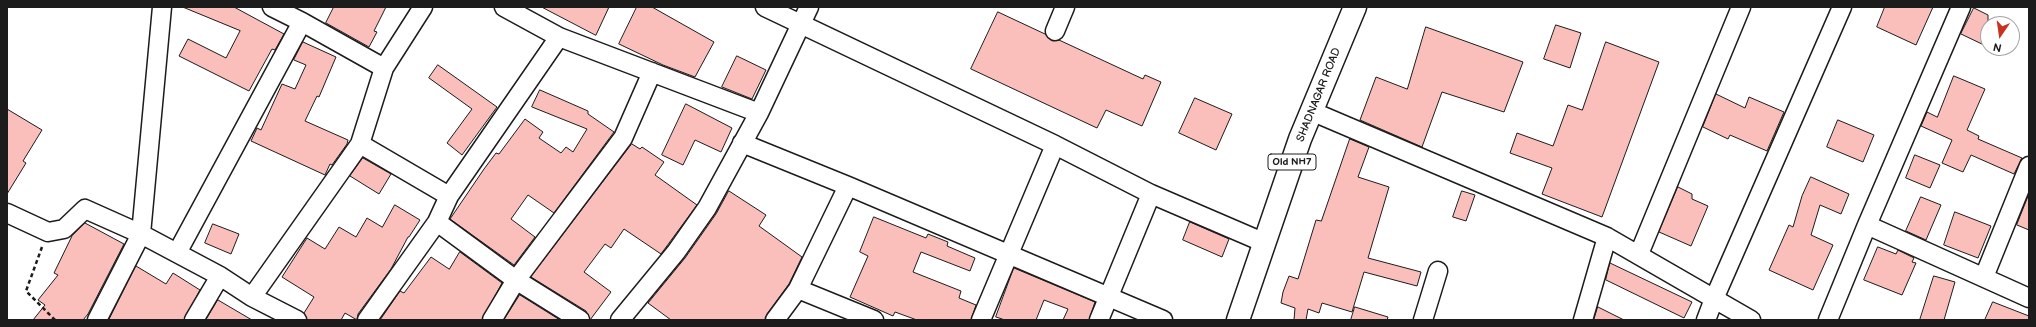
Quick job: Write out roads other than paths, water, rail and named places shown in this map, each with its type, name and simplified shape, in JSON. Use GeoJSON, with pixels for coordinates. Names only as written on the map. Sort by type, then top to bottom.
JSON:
{"type":"FeatureCollection","features":[{"type":"Feature","properties":{"kind":"main road","name":"SHADNAGAR ROAD"},"geometry":{"type":"LineString","coordinates":[[1238,320],[1311,111],[1355,7]]}},
{"type":"Feature","properties":{"kind":"street"},"geometry":{"type":"LineString","coordinates":[[97,320],[141,234],[162,7]]}},
{"type":"Feature","properties":{"kind":"street"},"geometry":{"type":"LineString","coordinates":[[272,7],[384,68]]}},
{"type":"Feature","properties":{"kind":"street"},"geometry":{"type":"LineString","coordinates":[[252,297],[360,144],[384,68],[423,7]]}},
{"type":"Feature","properties":{"kind":"street"},"geometry":{"type":"LineString","coordinates":[[504,7],[559,37],[759,114]]}},
{"type":"Feature","properties":{"kind":"street"},"geometry":{"type":"LineString","coordinates":[[765,7],[1056,145],[1152,194],[1265,244]]}},
{"type":"Feature","properties":{"kind":"street"},"geometry":{"type":"LineString","coordinates":[[620,320],[676,252],[707,208],[759,114],[809,7]]}},
{"type":"Feature","properties":{"kind":"street"},"geometry":{"type":"LineString","coordinates":[[1055,31],[1065,7]]}},
{"type":"Feature","properties":{"kind":"street"},"geometry":{"type":"LineString","coordinates":[[1639,254],[1741,7]]}},
{"type":"Feature","properties":{"kind":"street"},"geometry":{"type":"LineString","coordinates":[[1706,320],[1842,7]]}},
{"type":"Feature","properties":{"kind":"street"},"geometry":{"type":"LineString","coordinates":[[1828,320],[1961,7]]}},
{"type":"Feature","properties":{"kind":"street"},"geometry":{"type":"LineString","coordinates":[[177,253],[302,22]]}},
{"type":"Feature","properties":{"kind":"street"},"geometry":{"type":"LineString","coordinates":[[367,320],[437,222],[449,196],[559,37]]}},
{"type":"Feature","properties":{"kind":"street"},"geometry":{"type":"LineString","coordinates":[[492,320],[516,280],[624,138],[652,72]]}},
{"type":"Feature","properties":{"kind":"street"},"geometry":{"type":"LineString","coordinates":[[1311,111],[1607,237],[1639,254],[1751,320]]}},
{"type":"Feature","properties":{"kind":"street"},"geometry":{"type":"LineString","coordinates":[[742,143],[848,186],[1163,320]]}},
{"type":"Feature","properties":{"kind":"street"},"geometry":{"type":"LineString","coordinates":[[360,144],[449,196]]}},
{"type":"Feature","properties":{"kind":"street"},"geometry":{"type":"LineString","coordinates":[[981,320],[1056,145]]}},
{"type":"Feature","properties":{"kind":"street"},"geometry":{"type":"LineString","coordinates":[[1984,278],[2029,166]]}},
{"type":"Feature","properties":{"kind":"street"},"geometry":{"type":"LineString","coordinates":[[775,320],[798,289],[848,186]]}},
{"type":"Feature","properties":{"kind":"street"},"geometry":{"type":"LineString","coordinates":[[1099,320],[1152,194]]}},
{"type":"Feature","properties":{"kind":"street"},"geometry":{"type":"LineString","coordinates":[[7,213],[48,232],[64,229],[85,209],[141,234],[220,276],[252,297],[297,320]]}},
{"type":"Feature","properties":{"kind":"street"},"geometry":{"type":"LineString","coordinates":[[437,222],[516,280],[580,320]]}},
{"type":"Feature","properties":{"kind":"street"},"geometry":{"type":"LineString","coordinates":[[1867,226],[2029,298]]}},
{"type":"Feature","properties":{"kind":"street"},"geometry":{"type":"LineString","coordinates":[[1583,320],[1607,237]]}},
{"type":"Feature","properties":{"kind":"street"},"geometry":{"type":"LineString","coordinates":[[1423,320],[1438,271]]}},
{"type":"Feature","properties":{"kind":"street"},"geometry":{"type":"LineString","coordinates":[[194,320],[220,276]]}},
{"type":"Feature","properties":{"kind":"street"},"geometry":{"type":"LineString","coordinates":[[798,289],[874,320]]}}]}
